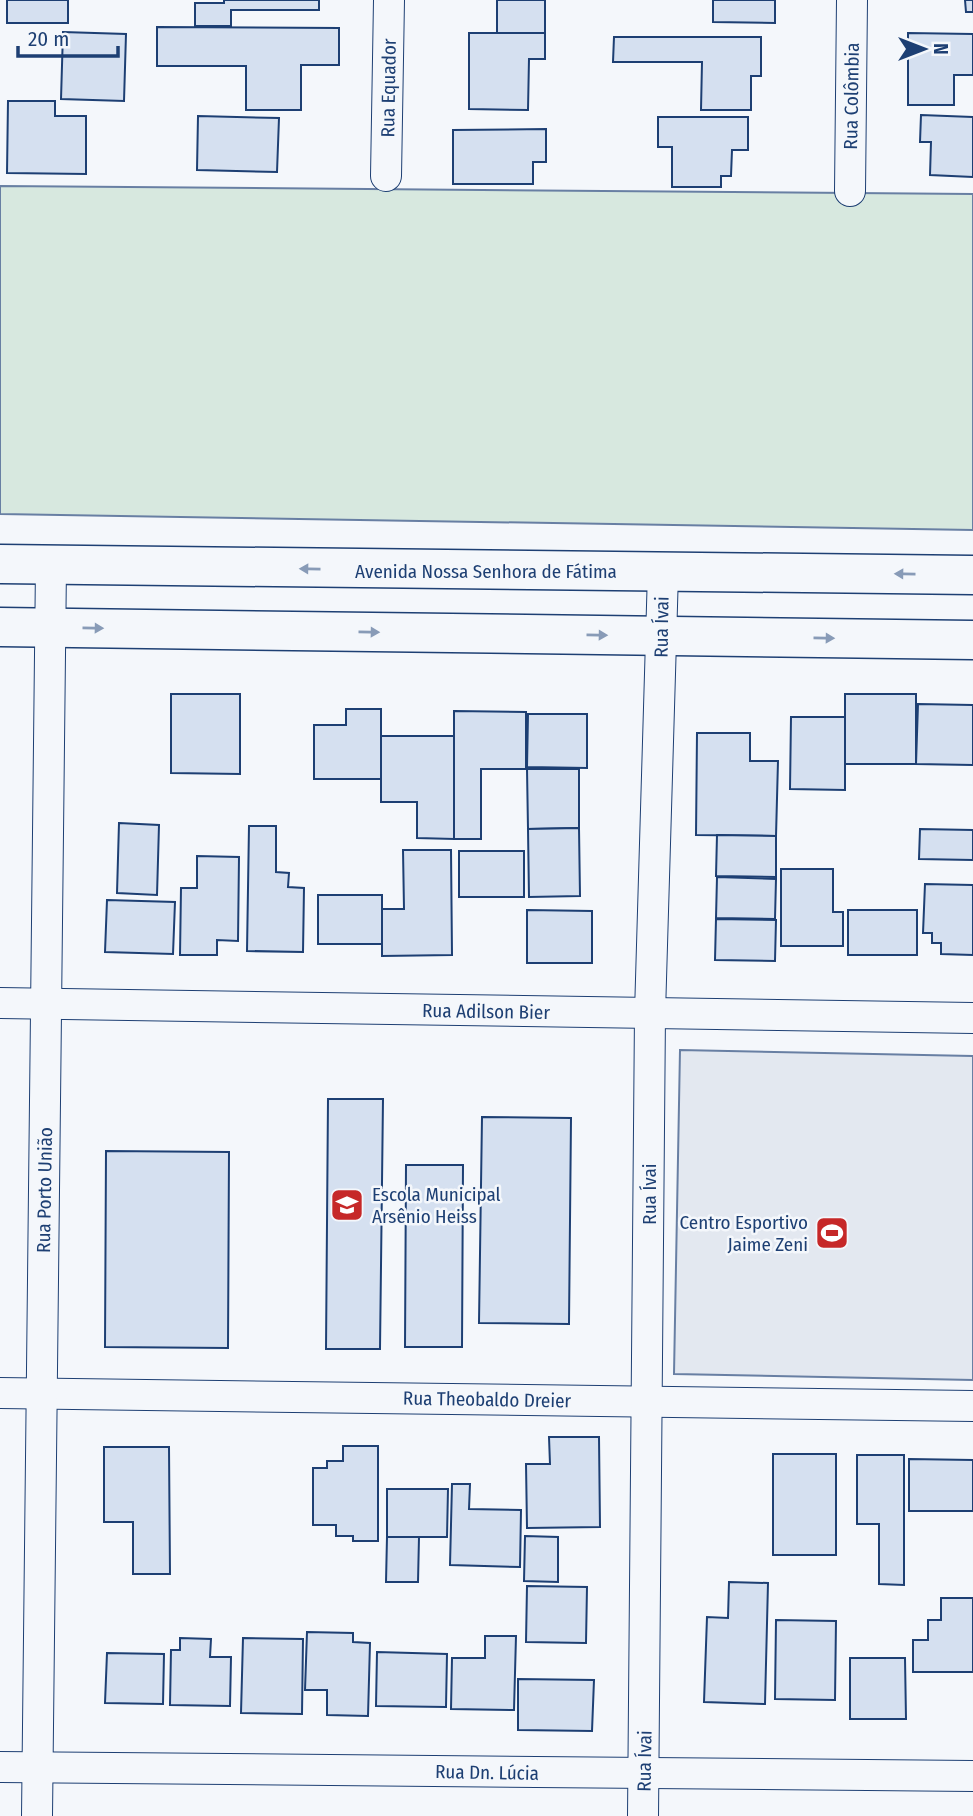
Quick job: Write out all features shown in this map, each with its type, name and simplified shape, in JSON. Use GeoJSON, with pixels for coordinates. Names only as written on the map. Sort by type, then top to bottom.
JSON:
{"type":"FeatureCollection","features":[{"type":"Feature","properties":{"kind":"street","name":"Rua Equador"},"geometry":{"type":"LineString","coordinates":[[386,176],[389,0]]}},
{"type":"Feature","properties":{"kind":"street","name":"Rua Colômbia"},"geometry":{"type":"LineString","coordinates":[[850,191],[852,0]]}},
{"type":"Feature","properties":{"kind":"street","name":"Avenida Nossa Senhora de Fátima"},"geometry":{"type":"LineString","coordinates":[[0,564],[973,575]]}},
{"type":"Feature","properties":{"kind":"street","name":"Rua Porto União"},"geometry":{"type":"LineString","coordinates":[[37,1816],[51,565]]}},
{"type":"Feature","properties":{"kind":"street","name":"Rua Ívai"},"geometry":{"type":"LineString","coordinates":[[643,1816],[650,1013],[663,572]]}},
{"type":"Feature","properties":{"kind":"street"},"geometry":{"type":"LineString","coordinates":[[0,627],[973,640]]}},
{"type":"Feature","properties":{"kind":"street","name":"Rua Adilson Bier"},"geometry":{"type":"LineString","coordinates":[[0,1003],[973,1018]]}},
{"type":"Feature","properties":{"kind":"street","name":"Rua Theobaldo Dreier"},"geometry":{"type":"LineString","coordinates":[[0,1392],[973,1406]]}},
{"type":"Feature","properties":{"kind":"street","name":"Rua Dn. Lúcia"},"geometry":{"type":"LineString","coordinates":[[0,1767],[973,1776]]}},
{"type":"Feature","properties":{"kind":"shaded area"},"geometry":{"type":"Polygon","coordinates":[[[0,186],[973,194],[973,530],[0,514],[0,186]]]}},
{"type":"Feature","properties":{"kind":"shaded area"},"geometry":{"type":"Polygon","coordinates":[[[680,1050],[973,1056],[973,1380],[674,1374],[680,1050]]]}},
{"type":"Feature","properties":{"kind":"building"},"geometry":{"type":"Polygon","coordinates":[[[7,0],[68,0],[68,23],[7,23],[7,0]]]}},
{"type":"Feature","properties":{"kind":"building"},"geometry":{"type":"Polygon","coordinates":[[[224,0],[319,0],[319,10],[231,10],[231,26],[195,26],[195,3],[224,3],[224,0]]]}},
{"type":"Feature","properties":{"kind":"building"},"geometry":{"type":"Polygon","coordinates":[[[497,0],[545,0],[545,33],[497,33],[497,0]]]}},
{"type":"Feature","properties":{"kind":"building"},"geometry":{"type":"Polygon","coordinates":[[[713,0],[775,0],[775,23],[713,22],[713,0]]]}},
{"type":"Feature","properties":{"kind":"building"},"geometry":{"type":"Polygon","coordinates":[[[965,0],[973,0],[973,12],[966,12],[965,0]]]}},
{"type":"Feature","properties":{"kind":"building"},"geometry":{"type":"Polygon","coordinates":[[[157,27],[339,28],[339,65],[301,65],[301,110],[246,110],[246,66],[157,66],[157,27]]]}},
{"type":"Feature","properties":{"kind":"building"},"geometry":{"type":"Polygon","coordinates":[[[63,32],[126,34],[124,101],[61,99],[63,32]]]}},
{"type":"Feature","properties":{"kind":"building"},"geometry":{"type":"Polygon","coordinates":[[[469,33],[545,33],[545,59],[529,59],[528,110],[469,109],[469,33]]]}},
{"type":"Feature","properties":{"kind":"building"},"geometry":{"type":"Polygon","coordinates":[[[908,33],[973,34],[973,75],[954,75],[954,105],[908,105],[908,33]]]}},
{"type":"Feature","properties":{"kind":"building"},"geometry":{"type":"Polygon","coordinates":[[[614,37],[761,37],[761,76],[751,76],[751,110],[701,110],[702,62],[613,62],[614,37]]]}},
{"type":"Feature","properties":{"kind":"building"},"geometry":{"type":"Polygon","coordinates":[[[8,101],[55,101],[55,116],[86,116],[86,174],[7,173],[8,101]]]}},
{"type":"Feature","properties":{"kind":"building"},"geometry":{"type":"Polygon","coordinates":[[[921,115],[973,117],[973,177],[930,175],[931,142],[920,142],[921,115]]]}},
{"type":"Feature","properties":{"kind":"building"},"geometry":{"type":"Polygon","coordinates":[[[198,116],[279,118],[277,172],[197,170],[198,116]]]}},
{"type":"Feature","properties":{"kind":"building"},"geometry":{"type":"Polygon","coordinates":[[[658,117],[748,117],[748,150],[732,150],[731,176],[721,176],[721,187],[672,187],[672,147],[658,147],[658,117]]]}},
{"type":"Feature","properties":{"kind":"building"},"geometry":{"type":"Polygon","coordinates":[[[546,129],[546,162],[533,162],[533,184],[453,184],[453,130],[546,129]]]}},
{"type":"Feature","properties":{"kind":"building"},"geometry":{"type":"Polygon","coordinates":[[[171,694],[240,694],[240,774],[171,773],[171,694]]]}},
{"type":"Feature","properties":{"kind":"building"},"geometry":{"type":"Polygon","coordinates":[[[845,694],[916,694],[916,764],[845,764],[845,694]]]}},
{"type":"Feature","properties":{"kind":"building"},"geometry":{"type":"Polygon","coordinates":[[[918,704],[973,705],[973,765],[916,764],[918,704]]]}},
{"type":"Feature","properties":{"kind":"building"},"geometry":{"type":"Polygon","coordinates":[[[346,709],[381,709],[381,779],[314,779],[314,725],[346,725],[346,709]]]}},
{"type":"Feature","properties":{"kind":"building"},"geometry":{"type":"Polygon","coordinates":[[[454,711],[526,712],[526,769],[481,769],[481,839],[454,839],[454,711]]]}},
{"type":"Feature","properties":{"kind":"building"},"geometry":{"type":"Polygon","coordinates":[[[528,714],[587,714],[587,768],[527,767],[528,714]]]}},
{"type":"Feature","properties":{"kind":"building"},"geometry":{"type":"Polygon","coordinates":[[[791,717],[845,717],[845,790],[790,789],[791,717]]]}},
{"type":"Feature","properties":{"kind":"building"},"geometry":{"type":"Polygon","coordinates":[[[697,733],[750,733],[750,761],[778,761],[776,836],[696,835],[697,733]]]}},
{"type":"Feature","properties":{"kind":"building"},"geometry":{"type":"Polygon","coordinates":[[[381,736],[454,736],[454,839],[417,838],[417,802],[381,802],[381,736]]]}},
{"type":"Feature","properties":{"kind":"building"},"geometry":{"type":"Polygon","coordinates":[[[527,769],[579,769],[579,828],[528,829],[527,769]]]}},
{"type":"Feature","properties":{"kind":"building"},"geometry":{"type":"Polygon","coordinates":[[[119,823],[159,825],[157,895],[117,893],[119,823]]]}},
{"type":"Feature","properties":{"kind":"building"},"geometry":{"type":"Polygon","coordinates":[[[249,826],[276,826],[276,872],[289,873],[288,887],[304,888],[303,952],[247,951],[249,826]]]}},
{"type":"Feature","properties":{"kind":"building"},"geometry":{"type":"Polygon","coordinates":[[[579,828],[580,896],[529,897],[528,829],[579,828]]]}},
{"type":"Feature","properties":{"kind":"building"},"geometry":{"type":"Polygon","coordinates":[[[920,829],[973,830],[973,860],[919,859],[920,829]]]}},
{"type":"Feature","properties":{"kind":"building"},"geometry":{"type":"Polygon","coordinates":[[[717,835],[776,836],[776,877],[716,876],[717,835]]]}},
{"type":"Feature","properties":{"kind":"building"},"geometry":{"type":"Polygon","coordinates":[[[403,850],[451,850],[452,955],[382,956],[382,909],[404,909],[403,850]]]}},
{"type":"Feature","properties":{"kind":"building"},"geometry":{"type":"Polygon","coordinates":[[[459,851],[524,851],[524,897],[459,897],[459,851]]]}},
{"type":"Feature","properties":{"kind":"building"},"geometry":{"type":"Polygon","coordinates":[[[197,856],[239,857],[238,941],[217,940],[217,955],[180,955],[181,888],[197,888],[197,856]]]}},
{"type":"Feature","properties":{"kind":"building"},"geometry":{"type":"Polygon","coordinates":[[[781,869],[833,869],[833,912],[843,912],[843,946],[781,946],[781,869]]]}},
{"type":"Feature","properties":{"kind":"building"},"geometry":{"type":"Polygon","coordinates":[[[717,877],[776,879],[775,919],[716,918],[717,877]]]}},
{"type":"Feature","properties":{"kind":"building"},"geometry":{"type":"Polygon","coordinates":[[[925,884],[973,885],[973,955],[941,954],[941,943],[932,943],[932,933],[923,933],[925,884]]]}},
{"type":"Feature","properties":{"kind":"building"},"geometry":{"type":"Polygon","coordinates":[[[318,895],[382,895],[382,944],[318,944],[318,895]]]}},
{"type":"Feature","properties":{"kind":"building"},"geometry":{"type":"Polygon","coordinates":[[[107,900],[175,902],[173,954],[105,952],[107,900]]]}},
{"type":"Feature","properties":{"kind":"building"},"geometry":{"type":"Polygon","coordinates":[[[527,910],[592,911],[592,963],[527,963],[527,910]]]}},
{"type":"Feature","properties":{"kind":"building"},"geometry":{"type":"Polygon","coordinates":[[[848,910],[917,910],[917,955],[848,955],[848,910]]]}},
{"type":"Feature","properties":{"kind":"building"},"geometry":{"type":"Polygon","coordinates":[[[716,919],[776,920],[775,961],[715,960],[716,919]]]}},
{"type":"Feature","properties":{"kind":"building"},"geometry":{"type":"Polygon","coordinates":[[[328,1099],[383,1099],[380,1349],[326,1349],[328,1099]]]}},
{"type":"Feature","properties":{"kind":"building"},"geometry":{"type":"Polygon","coordinates":[[[482,1117],[571,1118],[569,1324],[479,1323],[482,1117]]]}},
{"type":"Feature","properties":{"kind":"building"},"geometry":{"type":"Polygon","coordinates":[[[106,1151],[229,1152],[228,1348],[105,1347],[106,1151]]]}},
{"type":"Feature","properties":{"kind":"building"},"geometry":{"type":"Polygon","coordinates":[[[406,1165],[463,1165],[462,1347],[405,1347],[406,1165]]]}},
{"type":"Feature","properties":{"kind":"building"},"geometry":{"type":"Polygon","coordinates":[[[549,1437],[599,1437],[600,1527],[527,1528],[526,1464],[550,1464],[549,1437]]]}},
{"type":"Feature","properties":{"kind":"building"},"geometry":{"type":"Polygon","coordinates":[[[343,1446],[378,1446],[378,1541],[353,1541],[353,1536],[336,1536],[336,1525],[313,1525],[313,1468],[327,1468],[327,1461],[343,1461],[343,1446]]]}},
{"type":"Feature","properties":{"kind":"building"},"geometry":{"type":"Polygon","coordinates":[[[104,1447],[169,1447],[170,1574],[133,1574],[133,1522],[104,1522],[104,1447]]]}},
{"type":"Feature","properties":{"kind":"building"},"geometry":{"type":"Polygon","coordinates":[[[773,1454],[836,1454],[836,1555],[773,1555],[773,1454]]]}},
{"type":"Feature","properties":{"kind":"building"},"geometry":{"type":"Polygon","coordinates":[[[857,1455],[904,1455],[904,1585],[879,1584],[879,1524],[857,1524],[857,1455]]]}},
{"type":"Feature","properties":{"kind":"building"},"geometry":{"type":"Polygon","coordinates":[[[909,1459],[973,1460],[973,1511],[909,1511],[909,1459]]]}},
{"type":"Feature","properties":{"kind":"building"},"geometry":{"type":"Polygon","coordinates":[[[452,1484],[470,1484],[469,1509],[521,1510],[520,1567],[450,1565],[452,1484]]]}},
{"type":"Feature","properties":{"kind":"building"},"geometry":{"type":"Polygon","coordinates":[[[387,1489],[448,1489],[447,1537],[387,1537],[387,1489]]]}},
{"type":"Feature","properties":{"kind":"building"},"geometry":{"type":"Polygon","coordinates":[[[525,1536],[558,1537],[558,1582],[524,1581],[525,1536]]]}},
{"type":"Feature","properties":{"kind":"building"},"geometry":{"type":"Polygon","coordinates":[[[387,1537],[419,1537],[418,1582],[386,1582],[387,1537]]]}},
{"type":"Feature","properties":{"kind":"building"},"geometry":{"type":"Polygon","coordinates":[[[729,1582],[768,1583],[765,1704],[704,1702],[707,1617],[728,1618],[729,1582]]]}},
{"type":"Feature","properties":{"kind":"building"},"geometry":{"type":"Polygon","coordinates":[[[527,1586],[587,1587],[586,1643],[526,1642],[527,1586]]]}},
{"type":"Feature","properties":{"kind":"building"},"geometry":{"type":"Polygon","coordinates":[[[941,1598],[973,1598],[973,1672],[913,1672],[913,1640],[928,1640],[928,1620],[941,1620],[941,1598]]]}},
{"type":"Feature","properties":{"kind":"building"},"geometry":{"type":"Polygon","coordinates":[[[776,1620],[836,1621],[835,1700],[775,1699],[776,1620]]]}},
{"type":"Feature","properties":{"kind":"building"},"geometry":{"type":"Polygon","coordinates":[[[307,1632],[353,1633],[353,1642],[370,1643],[368,1716],[327,1715],[327,1690],[305,1690],[307,1632]]]}},
{"type":"Feature","properties":{"kind":"building"},"geometry":{"type":"Polygon","coordinates":[[[485,1636],[516,1636],[514,1710],[451,1709],[452,1658],[485,1658],[485,1636]]]}},
{"type":"Feature","properties":{"kind":"building"},"geometry":{"type":"Polygon","coordinates":[[[180,1638],[211,1639],[210,1657],[231,1657],[230,1706],[170,1705],[171,1650],[180,1650],[180,1638]]]}},
{"type":"Feature","properties":{"kind":"building"},"geometry":{"type":"Polygon","coordinates":[[[243,1638],[303,1639],[302,1714],[241,1713],[243,1638]]]}},
{"type":"Feature","properties":{"kind":"building"},"geometry":{"type":"Polygon","coordinates":[[[377,1652],[447,1654],[446,1707],[376,1706],[377,1652]]]}},
{"type":"Feature","properties":{"kind":"building"},"geometry":{"type":"Polygon","coordinates":[[[107,1653],[164,1654],[163,1704],[105,1703],[107,1653]]]}},
{"type":"Feature","properties":{"kind":"building"},"geometry":{"type":"Polygon","coordinates":[[[850,1658],[905,1658],[906,1719],[850,1719],[850,1658]]]}},
{"type":"Feature","properties":{"kind":"building"},"geometry":{"type":"Polygon","coordinates":[[[518,1679],[594,1680],[592,1731],[518,1730],[518,1679]]]}},
{"type":"Feature","properties":{"kind":"place","name":"Escola Municipal Arsênio Heiss"},"geometry":{"type":"Point","coordinates":[347,1205]}},
{"type":"Feature","properties":{"kind":"place","name":"Centro Esportivo Jaime Zeni"},"geometry":{"type":"Point","coordinates":[832,1233]}}]}
